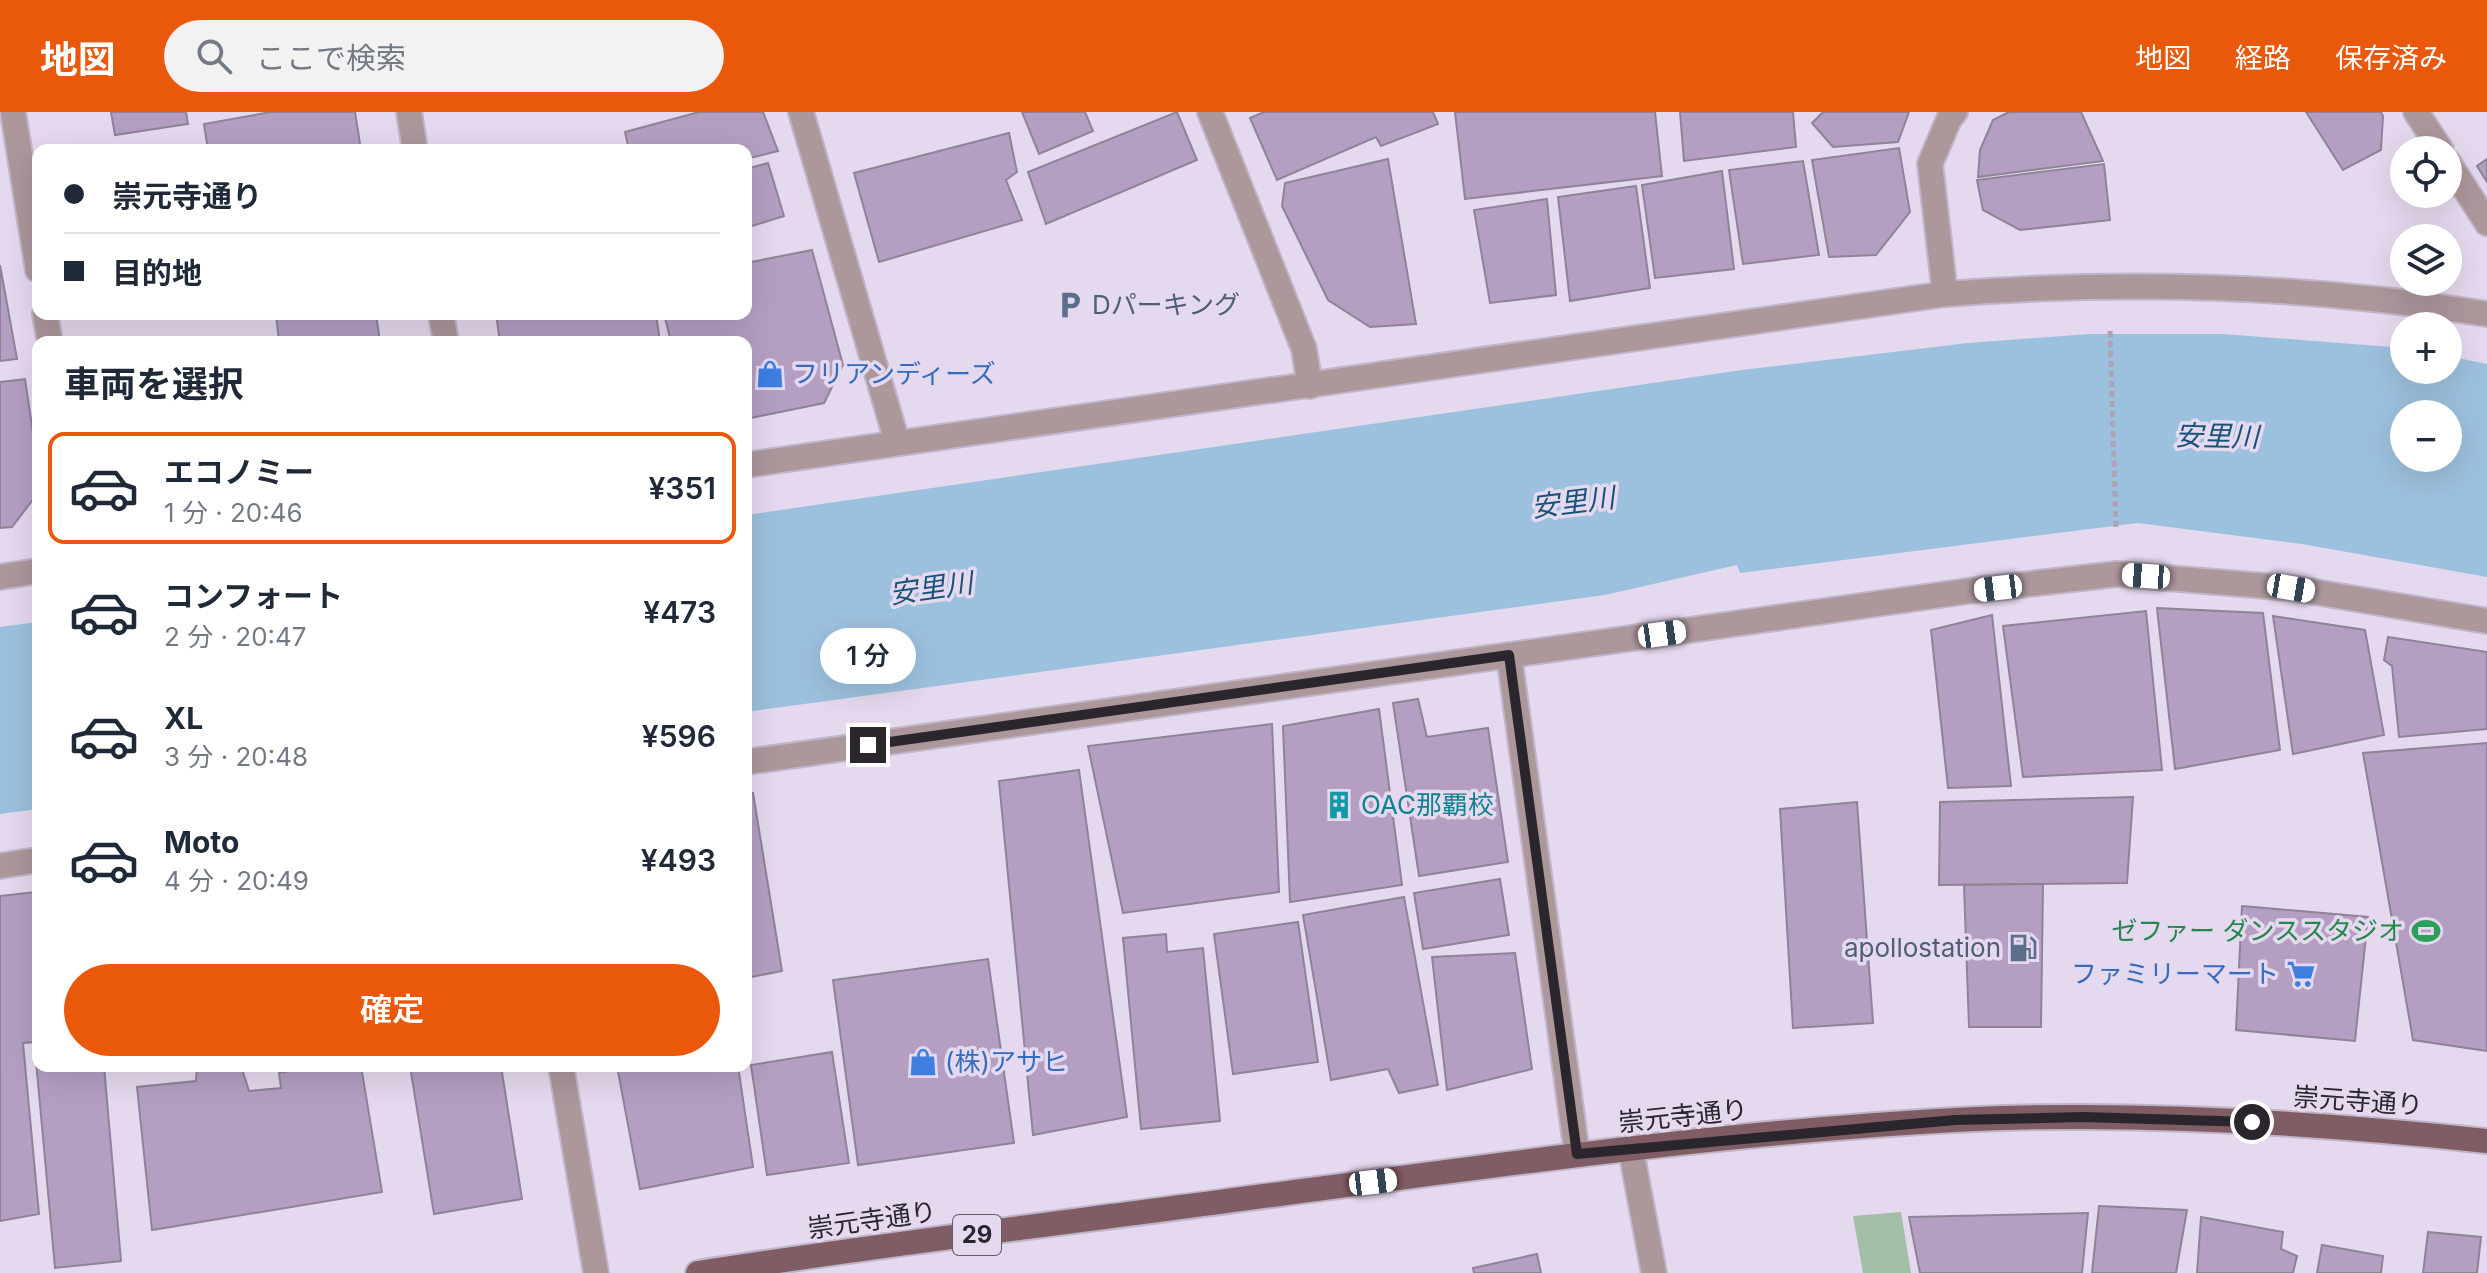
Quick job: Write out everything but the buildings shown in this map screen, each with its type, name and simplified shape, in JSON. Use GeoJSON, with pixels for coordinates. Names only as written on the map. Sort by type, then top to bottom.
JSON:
{"type":"FeatureCollection","features":[{"type":"Feature","properties":{"kind":"main road","name":"崇元寺通り"},"geometry":{"type":"LineString","coordinates":[[698,1273],[1577,1154],[1955,1120],[2083,1117],[2223,1120],[2487,1141]]}},
{"type":"Feature","properties":{"kind":"street"},"geometry":{"type":"LineString","coordinates":[[13,112],[32,232]]}},
{"type":"Feature","properties":{"kind":"street"},"geometry":{"type":"LineString","coordinates":[[409,112],[414,144]]}},
{"type":"Feature","properties":{"kind":"street"},"geometry":{"type":"LineString","coordinates":[[801,112],[897,442]]}},
{"type":"Feature","properties":{"kind":"street"},"geometry":{"type":"LineString","coordinates":[[1210,112],[1304,349],[1310,386]]}},
{"type":"Feature","properties":{"kind":"street"},"geometry":{"type":"LineString","coordinates":[[1945,294],[1930,164],[1955,112]]}},
{"type":"Feature","properties":{"kind":"street"},"geometry":{"type":"LineString","coordinates":[[2416,112],[2432,136]]}},
{"type":"Feature","properties":{"kind":"street"},"geometry":{"type":"LineString","coordinates":[[2462,184],[2487,223]]}},
{"type":"Feature","properties":{"kind":"street"},"geometry":{"type":"LineString","coordinates":[[752,464],[1945,294],[2051,287],[2206,287],[2300,291],[2487,314]]}},
{"type":"Feature","properties":{"kind":"street"},"geometry":{"type":"LineString","coordinates":[[0,577],[32,572]]}},
{"type":"Feature","properties":{"kind":"street"},"geometry":{"type":"LineString","coordinates":[[752,761],[1968,591],[2117,574],[2291,588],[2487,621]]}},
{"type":"Feature","properties":{"kind":"street"},"geometry":{"type":"LineString","coordinates":[[1509,655],[1577,1154]]}},
{"type":"Feature","properties":{"kind":"street"},"geometry":{"type":"LineString","coordinates":[[0,866],[32,861]]}},
{"type":"Feature","properties":{"kind":"street"},"geometry":{"type":"LineString","coordinates":[[562,1072],[596,1273]]}},
{"type":"Feature","properties":{"kind":"street"},"geometry":{"type":"LineString","coordinates":[[1631,1150],[1654,1273]]}},
{"type":"Feature","properties":{"kind":"path"},"geometry":{"type":"LineString","coordinates":[[2109,318],[2117,574]]}},
{"type":"Feature","properties":{"kind":"green space"},"geometry":{"type":"Polygon","coordinates":[[[1901,1212],[1911,1273],[1863,1273],[1853,1216],[1901,1212]]]}},
{"type":"Feature","properties":{"kind":"water","name":"安里川"},"geometry":{"type":"Polygon","coordinates":[[[2089,334],[2224,334],[2390,347],[2390,384],[2462,384],[2462,359],[2487,364],[2487,577],[2302,544],[2138,523],[1740,573],[1737,565],[1605,595],[752,711],[752,514],[1742,370],[1968,343],[2089,334]]]}},
{"type":"Feature","properties":{"kind":"water"},"geometry":{"type":"Polygon","coordinates":[[[32,623],[32,810],[0,814],[0,627],[32,623]]]}},
{"type":"Feature","properties":{"kind":"place","name":"Dパーキング"},"geometry":{"type":"Point","coordinates":[1070,305]}},
{"type":"Feature","properties":{"kind":"place","name":"フリアンディーズ"},"geometry":{"type":"Point","coordinates":[770,374]}},
{"type":"Feature","properties":{"kind":"place","name":"OAC那覇校"},"geometry":{"type":"Point","coordinates":[1339,805]}},
{"type":"Feature","properties":{"kind":"place","name":"ゼファー ダンススタジオ"},"geometry":{"type":"Point","coordinates":[2426,931]}},
{"type":"Feature","properties":{"kind":"place","name":"apollostation"},"geometry":{"type":"Point","coordinates":[2023,948]}},
{"type":"Feature","properties":{"kind":"place","name":"ファミリーマート"},"geometry":{"type":"Point","coordinates":[2301,974]}},
{"type":"Feature","properties":{"kind":"place","name":"(株)アサヒ"},"geometry":{"type":"Point","coordinates":[923,1062]}},
{"type":"Feature","properties":{"kind":"route"},"geometry":{"type":"LineString","coordinates":[[868,745],[1509,655],[1577,1154],[1955,1120],[2083,1117],[2252,1122]]}}]}
